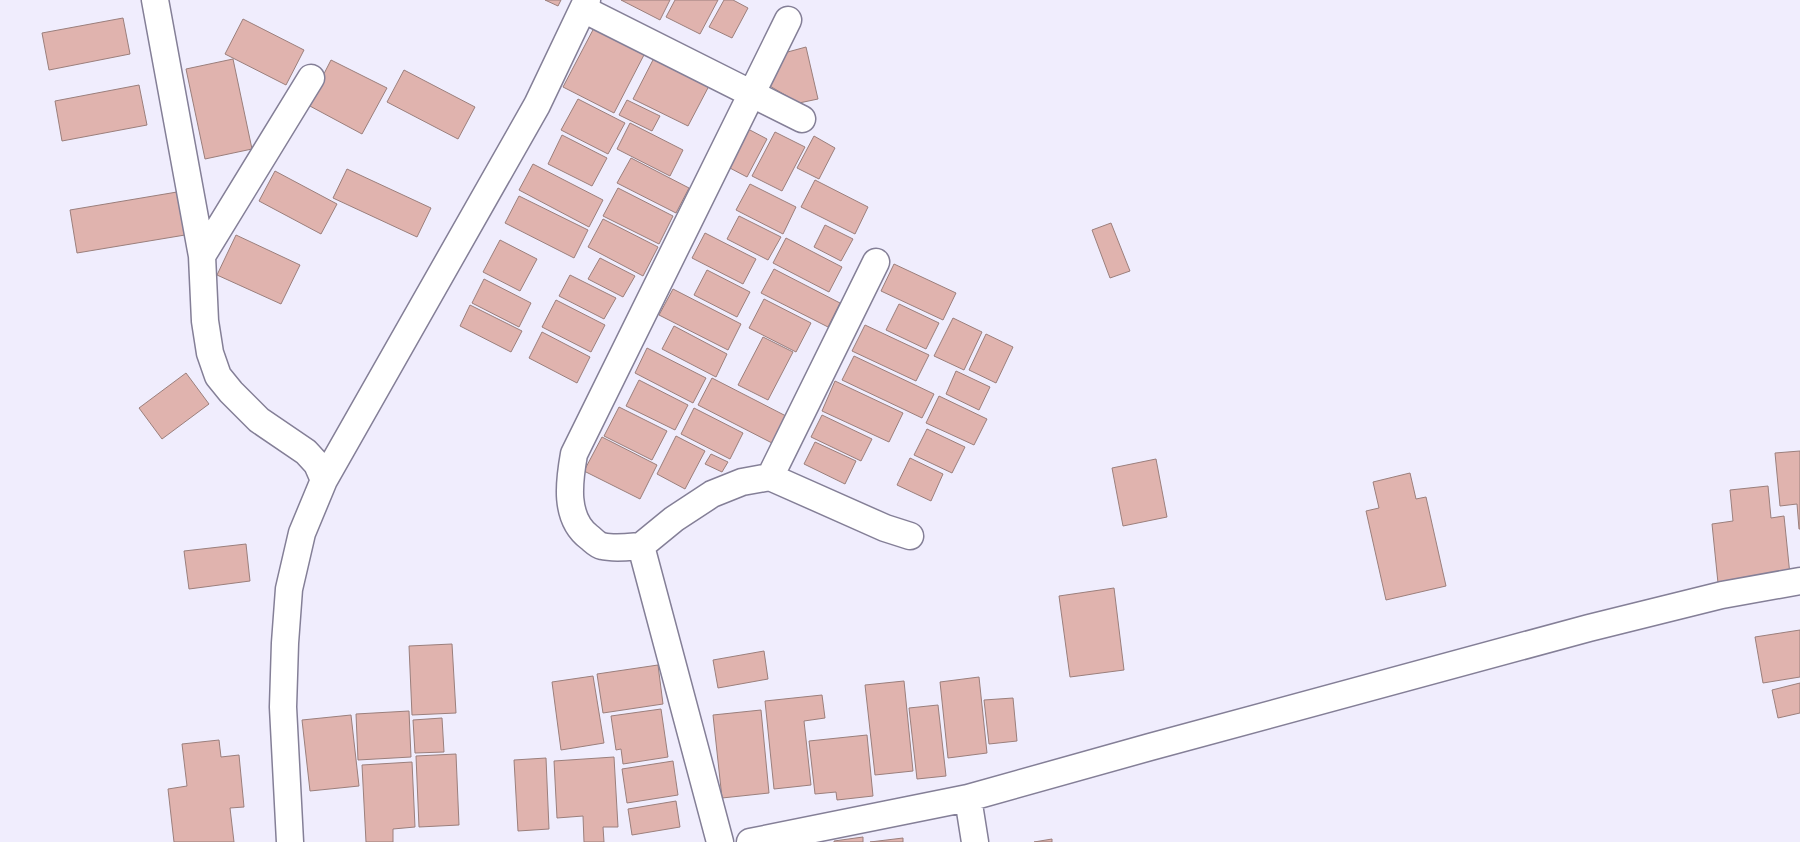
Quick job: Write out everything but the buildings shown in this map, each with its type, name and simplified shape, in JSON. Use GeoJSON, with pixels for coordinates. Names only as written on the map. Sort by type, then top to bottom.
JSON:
{"type":"FeatureCollection","features":[{"type":"Feature","properties":{"kind":"street"},"geometry":{"type":"LineString","coordinates":[[155,0],[202,256],[205,322],[210,353],[218,376],[231,392],[260,420],[306,452],[317,464],[324,480]]}},
{"type":"Feature","properties":{"kind":"street"},"geometry":{"type":"LineString","coordinates":[[290,842],[284,707],[285,643],[289,589],[302,533],[324,480],[537,105],[585,4],[751,93],[802,118]]}},
{"type":"Feature","properties":{"kind":"street"},"geometry":{"type":"LineString","coordinates":[[788,20],[574,454],[569,482],[572,510],[583,532],[600,546],[611,548],[640,546],[674,519],[712,494],[742,482],[770,477],[885,528],[910,536]]}},
{"type":"Feature","properties":{"kind":"street"},"geometry":{"type":"LineString","coordinates":[[202,256],[311,78]]}},
{"type":"Feature","properties":{"kind":"street"},"geometry":{"type":"LineString","coordinates":[[770,477],[876,262]]}},
{"type":"Feature","properties":{"kind":"street"},"geometry":{"type":"LineString","coordinates":[[640,546],[720,842]]}},
{"type":"Feature","properties":{"kind":"street"},"geometry":{"type":"LineString","coordinates":[[750,842],[968,798],[1588,628],[1722,595],[1800,581]]}},
{"type":"Feature","properties":{"kind":"street"},"geometry":{"type":"LineString","coordinates":[[968,798],[976,842]]}}]}
